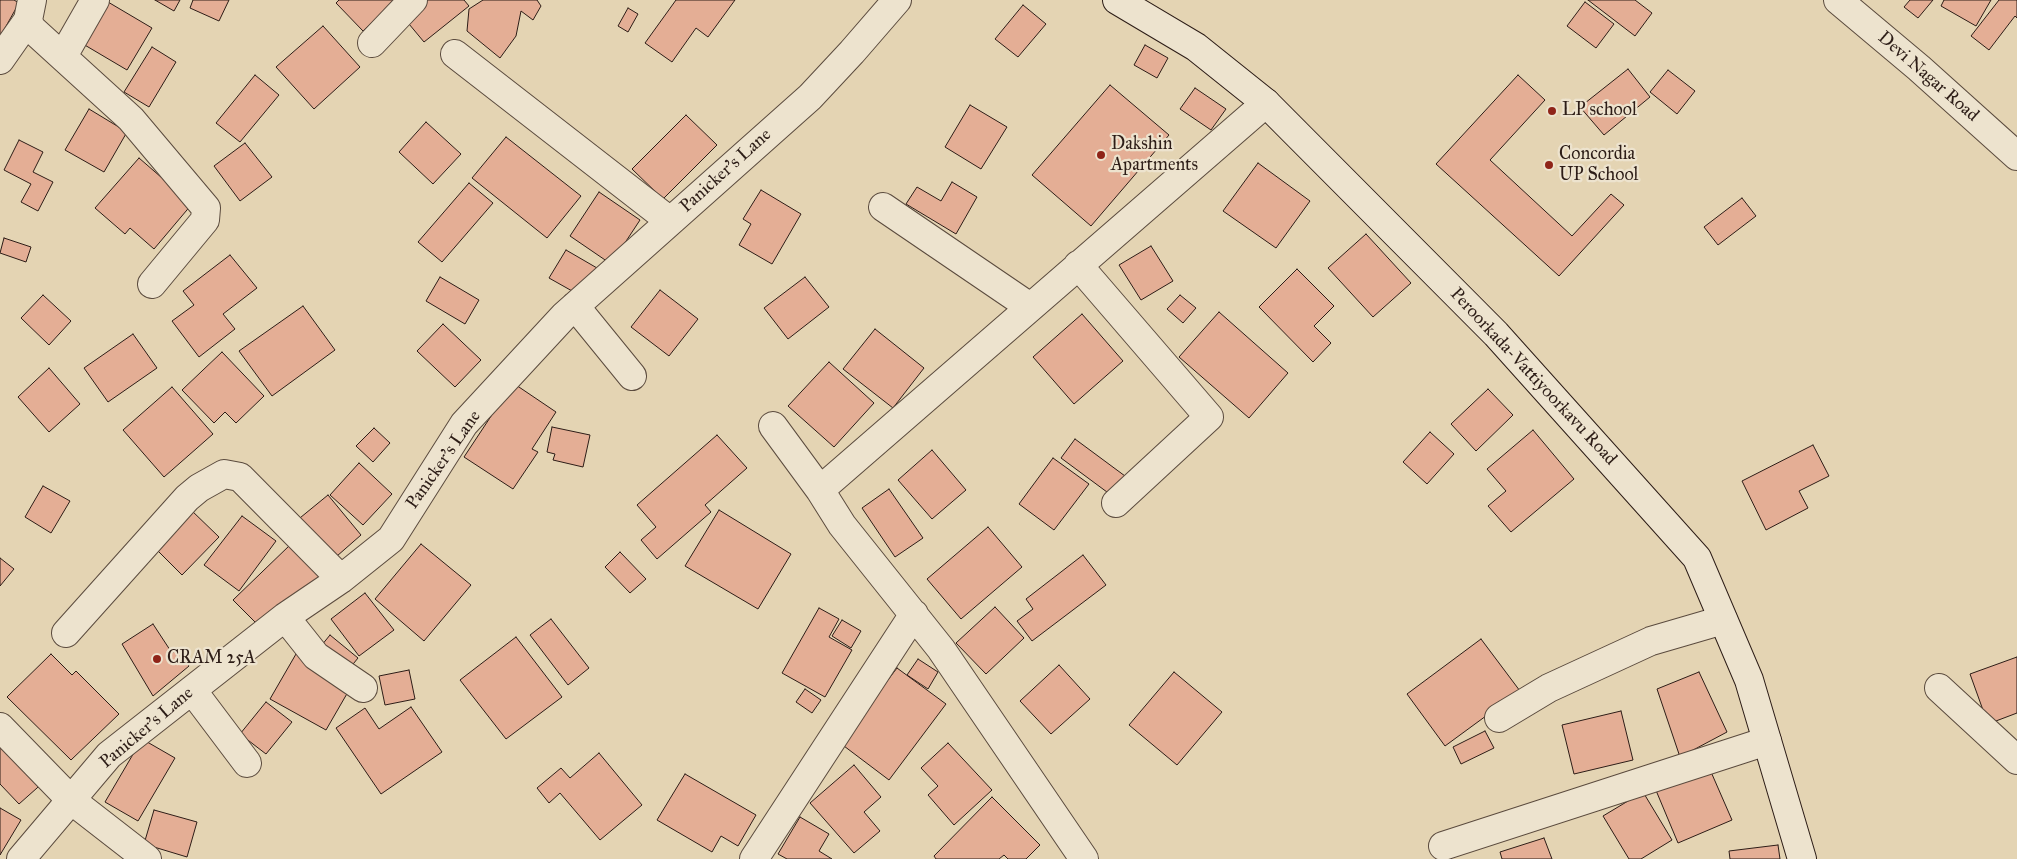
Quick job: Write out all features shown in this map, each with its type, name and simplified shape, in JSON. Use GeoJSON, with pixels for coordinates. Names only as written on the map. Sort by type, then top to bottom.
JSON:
{"type":"FeatureCollection","features":[{"type":"Feature","properties":{"kind":"street"},"geometry":{"type":"LineString","coordinates":[[62,56],[95,0]]}},
{"type":"Feature","properties":{"kind":"street"},"geometry":{"type":"LineString","coordinates":[[372,43],[413,0]]}},
{"type":"Feature","properties":{"kind":"street","name":"Panicker's Lane"},"geometry":{"type":"LineString","coordinates":[[21,859],[109,755],[285,617],[341,579],[391,538],[464,424],[575,306],[810,97],[897,0]]}},
{"type":"Feature","properties":{"kind":"street","name":"Peroorkada-Vattiyoorkavu Road"},"geometry":{"type":"LineString","coordinates":[[1118,0],[1196,47],[1266,103],[1496,334],[1697,558],[1748,680],[1802,859]]}},
{"type":"Feature","properties":{"kind":"street","name":"Devi Nagar Road"},"geometry":{"type":"LineString","coordinates":[[1838,0],[1919,68],[2017,156]]}},
{"type":"Feature","properties":{"kind":"street"},"geometry":{"type":"LineString","coordinates":[[30,10],[31,28],[131,119],[206,208],[205,220],[152,284]]}},
{"type":"Feature","properties":{"kind":"street"},"geometry":{"type":"LineString","coordinates":[[0,60],[30,10]]}},
{"type":"Feature","properties":{"kind":"street"},"geometry":{"type":"LineString","coordinates":[[455,54],[670,221]]}},
{"type":"Feature","properties":{"kind":"street"},"geometry":{"type":"LineString","coordinates":[[820,490],[1266,103]]}},
{"type":"Feature","properties":{"kind":"street"},"geometry":{"type":"LineString","coordinates":[[883,207],[1030,307]]}},
{"type":"Feature","properties":{"kind":"street"},"geometry":{"type":"LineString","coordinates":[[1078,265],[1209,417],[1116,503]]}},
{"type":"Feature","properties":{"kind":"street"},"geometry":{"type":"LineString","coordinates":[[575,306],[632,376]]}},
{"type":"Feature","properties":{"kind":"street"},"geometry":{"type":"LineString","coordinates":[[773,426],[820,490],[842,525],[914,614],[1002,736],[1084,859]]}},
{"type":"Feature","properties":{"kind":"street"},"geometry":{"type":"LineString","coordinates":[[66,633],[186,498],[199,488],[224,474],[240,477],[341,579]]}},
{"type":"Feature","properties":{"kind":"street"},"geometry":{"type":"LineString","coordinates":[[754,859],[914,614]]}},
{"type":"Feature","properties":{"kind":"street"},"geometry":{"type":"LineString","coordinates":[[285,617],[316,656],[362,688]]}},
{"type":"Feature","properties":{"kind":"street"},"geometry":{"type":"LineString","coordinates":[[1499,718],[1549,688],[1650,641],[1723,620]]}},
{"type":"Feature","properties":{"kind":"street"},"geometry":{"type":"LineString","coordinates":[[1939,688],[2017,760]]}},
{"type":"Feature","properties":{"kind":"street"},"geometry":{"type":"LineString","coordinates":[[192,690],[247,763]]}},
{"type":"Feature","properties":{"kind":"street"},"geometry":{"type":"LineString","coordinates":[[0,726],[71,800],[147,859]]}},
{"type":"Feature","properties":{"kind":"street"},"geometry":{"type":"LineString","coordinates":[[1443,846],[1767,741]]}},
{"type":"Feature","properties":{"kind":"building"},"geometry":{"type":"Polygon","coordinates":[[[0,0],[14,0],[19,3],[0,37],[0,0]]]}},
{"type":"Feature","properties":{"kind":"building"},"geometry":{"type":"Polygon","coordinates":[[[155,0],[180,0],[174,11],[155,0]]]}},
{"type":"Feature","properties":{"kind":"building"},"geometry":{"type":"Polygon","coordinates":[[[193,0],[229,0],[219,21],[190,8],[193,0]]]}},
{"type":"Feature","properties":{"kind":"building"},"geometry":{"type":"Polygon","coordinates":[[[339,0],[395,0],[363,31],[336,3],[339,0]]]}},
{"type":"Feature","properties":{"kind":"building"},"geometry":{"type":"Polygon","coordinates":[[[426,0],[464,0],[469,6],[424,42],[404,18],[426,0]]]}},
{"type":"Feature","properties":{"kind":"building"},"geometry":{"type":"Polygon","coordinates":[[[483,0],[537,0],[541,6],[533,20],[521,11],[516,36],[500,58],[467,31],[469,9],[483,0]]]}},
{"type":"Feature","properties":{"kind":"building"},"geometry":{"type":"Polygon","coordinates":[[[676,0],[735,0],[708,37],[696,28],[672,62],[645,43],[676,0]]]}},
{"type":"Feature","properties":{"kind":"building"},"geometry":{"type":"Polygon","coordinates":[[[1588,0],[1635,0],[1652,13],[1635,36],[1588,0]]]}},
{"type":"Feature","properties":{"kind":"building"},"geometry":{"type":"Polygon","coordinates":[[[1910,0],[1933,0],[1918,18],[1904,7],[1910,0]]]}},
{"type":"Feature","properties":{"kind":"building"},"geometry":{"type":"Polygon","coordinates":[[[1944,0],[1991,0],[1976,26],[1941,6],[1944,0]]]}},
{"type":"Feature","properties":{"kind":"building"},"geometry":{"type":"Polygon","coordinates":[[[1999,0],[2017,0],[2017,18],[2015,16],[1989,50],[1971,36],[1999,0]]]}},
{"type":"Feature","properties":{"kind":"building"},"geometry":{"type":"Polygon","coordinates":[[[108,2],[152,28],[127,70],[83,44],[108,2]]]}},
{"type":"Feature","properties":{"kind":"building"},"geometry":{"type":"Polygon","coordinates":[[[1585,2],[1614,24],[1596,48],[1567,26],[1585,2]]]}},
{"type":"Feature","properties":{"kind":"building"},"geometry":{"type":"Polygon","coordinates":[[[1023,5],[1046,24],[1018,57],[995,39],[1023,5]]]}},
{"type":"Feature","properties":{"kind":"building"},"geometry":{"type":"Polygon","coordinates":[[[628,8],[638,14],[628,32],[618,26],[628,8]]]}},
{"type":"Feature","properties":{"kind":"building"},"geometry":{"type":"Polygon","coordinates":[[[323,26],[360,67],[314,109],[276,67],[323,26]]]}},
{"type":"Feature","properties":{"kind":"building"},"geometry":{"type":"Polygon","coordinates":[[[1145,45],[1168,58],[1157,78],[1134,65],[1145,45]]]}},
{"type":"Feature","properties":{"kind":"building"},"geometry":{"type":"Polygon","coordinates":[[[152,47],[176,62],[149,107],[124,92],[152,47]]]}},
{"type":"Feature","properties":{"kind":"building"},"geometry":{"type":"Polygon","coordinates":[[[1628,69],[1650,97],[1604,135],[1580,107],[1628,69]]]}},
{"type":"Feature","properties":{"kind":"building"},"geometry":{"type":"Polygon","coordinates":[[[1668,70],[1695,91],[1677,114],[1650,92],[1668,70]]]}},
{"type":"Feature","properties":{"kind":"building"},"geometry":{"type":"Polygon","coordinates":[[[255,75],[279,95],[240,142],[216,123],[255,75]]]}},
{"type":"Feature","properties":{"kind":"building"},"geometry":{"type":"Polygon","coordinates":[[[1518,75],[1545,100],[1490,160],[1572,236],[1611,194],[1624,205],[1559,276],[1436,164],[1518,75]]]}},
{"type":"Feature","properties":{"kind":"building","name":"Dakshin Apartments"},"geometry":{"type":"Polygon","coordinates":[[[1110,85],[1169,135],[1091,226],[1032,175],[1110,85]]]}},
{"type":"Feature","properties":{"kind":"building"},"geometry":{"type":"Polygon","coordinates":[[[1195,88],[1226,109],[1211,130],[1180,109],[1195,88]]]}},
{"type":"Feature","properties":{"kind":"building"},"geometry":{"type":"Polygon","coordinates":[[[970,105],[1007,127],[981,169],[945,147],[970,105]]]}},
{"type":"Feature","properties":{"kind":"building"},"geometry":{"type":"Polygon","coordinates":[[[89,109],[127,132],[104,172],[65,150],[89,109]]]}},
{"type":"Feature","properties":{"kind":"building"},"geometry":{"type":"Polygon","coordinates":[[[686,115],[717,145],[663,199],[632,169],[686,115]]]}},
{"type":"Feature","properties":{"kind":"building"},"geometry":{"type":"Polygon","coordinates":[[[426,122],[461,154],[433,184],[399,152],[426,122]]]}},
{"type":"Feature","properties":{"kind":"building"},"geometry":{"type":"Polygon","coordinates":[[[506,137],[581,196],[547,238],[472,178],[506,137]]]}},
{"type":"Feature","properties":{"kind":"building"},"geometry":{"type":"Polygon","coordinates":[[[19,140],[43,152],[33,172],[53,182],[38,211],[21,202],[31,184],[4,170],[19,140]]]}},
{"type":"Feature","properties":{"kind":"building"},"geometry":{"type":"Polygon","coordinates":[[[245,143],[272,177],[240,201],[214,166],[245,143]]]}},
{"type":"Feature","properties":{"kind":"building"},"geometry":{"type":"Polygon","coordinates":[[[139,158],[192,204],[154,249],[130,228],[125,234],[95,208],[139,158]]]}},
{"type":"Feature","properties":{"kind":"building"},"geometry":{"type":"Polygon","coordinates":[[[1258,163],[1310,201],[1276,248],[1223,211],[1258,163]]]}},
{"type":"Feature","properties":{"kind":"building"},"geometry":{"type":"Polygon","coordinates":[[[952,182],[977,197],[956,234],[906,204],[917,187],[941,201],[952,182]]]}},
{"type":"Feature","properties":{"kind":"building"},"geometry":{"type":"Polygon","coordinates":[[[469,183],[493,203],[442,262],[418,242],[469,183]]]}},
{"type":"Feature","properties":{"kind":"building"},"geometry":{"type":"Polygon","coordinates":[[[761,190],[801,214],[772,264],[739,245],[751,224],[743,219],[761,190]]]}},
{"type":"Feature","properties":{"kind":"building"},"geometry":{"type":"Polygon","coordinates":[[[599,192],[640,220],[611,264],[570,236],[599,192]]]}},
{"type":"Feature","properties":{"kind":"building"},"geometry":{"type":"Polygon","coordinates":[[[1742,198],[1756,216],[1718,245],[1704,227],[1742,198]]]}},
{"type":"Feature","properties":{"kind":"building"},"geometry":{"type":"Polygon","coordinates":[[[1366,234],[1411,283],[1373,317],[1328,268],[1366,234]]]}},
{"type":"Feature","properties":{"kind":"building"},"geometry":{"type":"Polygon","coordinates":[[[4,238],[31,247],[26,262],[0,253],[4,238]]]}},
{"type":"Feature","properties":{"kind":"building"},"geometry":{"type":"Polygon","coordinates":[[[1151,246],[1173,281],[1141,300],[1119,265],[1151,246]]]}},
{"type":"Feature","properties":{"kind":"building"},"geometry":{"type":"Polygon","coordinates":[[[566,250],[597,268],[581,296],[549,278],[566,250]]]}},
{"type":"Feature","properties":{"kind":"building"},"geometry":{"type":"Polygon","coordinates":[[[230,255],[257,288],[223,314],[235,329],[199,357],[172,321],[194,305],[183,291],[230,255]]]}},
{"type":"Feature","properties":{"kind":"building"},"geometry":{"type":"Polygon","coordinates":[[[1297,269],[1334,306],[1314,326],[1331,343],[1313,362],[1259,307],[1297,269]]]}},
{"type":"Feature","properties":{"kind":"building"},"geometry":{"type":"Polygon","coordinates":[[[440,277],[479,300],[465,324],[426,301],[440,277]]]}},
{"type":"Feature","properties":{"kind":"building"},"geometry":{"type":"Polygon","coordinates":[[[805,277],[829,307],[788,339],[764,308],[805,277]]]}},
{"type":"Feature","properties":{"kind":"building"},"geometry":{"type":"Polygon","coordinates":[[[660,290],[698,319],[669,356],[631,327],[660,290]]]}},
{"type":"Feature","properties":{"kind":"building"},"geometry":{"type":"Polygon","coordinates":[[[43,295],[71,321],[49,345],[21,318],[43,295]]]}},
{"type":"Feature","properties":{"kind":"building"},"geometry":{"type":"Polygon","coordinates":[[[1180,295],[1196,308],[1183,323],[1167,309],[1180,295]]]}},
{"type":"Feature","properties":{"kind":"building"},"geometry":{"type":"Polygon","coordinates":[[[303,306],[335,350],[272,396],[239,351],[303,306]]]}},
{"type":"Feature","properties":{"kind":"building"},"geometry":{"type":"Polygon","coordinates":[[[1219,312],[1288,373],[1249,418],[1179,357],[1219,312]]]}},
{"type":"Feature","properties":{"kind":"building"},"geometry":{"type":"Polygon","coordinates":[[[1082,314],[1123,361],[1074,404],[1033,357],[1082,314]]]}},
{"type":"Feature","properties":{"kind":"building"},"geometry":{"type":"Polygon","coordinates":[[[443,324],[481,360],[455,387],[417,351],[443,324]]]}},
{"type":"Feature","properties":{"kind":"building"},"geometry":{"type":"Polygon","coordinates":[[[875,329],[924,368],[893,408],[843,369],[875,329]]]}},
{"type":"Feature","properties":{"kind":"building"},"geometry":{"type":"Polygon","coordinates":[[[133,334],[157,368],[108,402],[84,368],[133,334]]]}},
{"type":"Feature","properties":{"kind":"building"},"geometry":{"type":"Polygon","coordinates":[[[222,352],[264,396],[236,423],[225,412],[214,423],[182,390],[222,352]]]}},
{"type":"Feature","properties":{"kind":"building"},"geometry":{"type":"Polygon","coordinates":[[[829,362],[874,403],[834,447],[788,406],[829,362]]]}},
{"type":"Feature","properties":{"kind":"building"},"geometry":{"type":"Polygon","coordinates":[[[49,368],[80,404],[49,432],[18,397],[49,368]]]}},
{"type":"Feature","properties":{"kind":"building"},"geometry":{"type":"Polygon","coordinates":[[[513,383],[556,412],[532,449],[538,452],[513,489],[464,457],[513,383]]]}},
{"type":"Feature","properties":{"kind":"building"},"geometry":{"type":"Polygon","coordinates":[[[172,387],[213,434],[164,477],[123,430],[172,387]]]}},
{"type":"Feature","properties":{"kind":"building"},"geometry":{"type":"Polygon","coordinates":[[[1488,389],[1513,415],[1476,451],[1451,424],[1488,389]]]}},
{"type":"Feature","properties":{"kind":"building"},"geometry":{"type":"Polygon","coordinates":[[[552,427],[590,435],[583,467],[553,460],[555,454],[547,452],[552,427]]]}},
{"type":"Feature","properties":{"kind":"building"},"geometry":{"type":"Polygon","coordinates":[[[374,428],[390,443],[373,462],[356,446],[374,428]]]}},
{"type":"Feature","properties":{"kind":"building"},"geometry":{"type":"Polygon","coordinates":[[[1533,430],[1574,479],[1511,532],[1488,506],[1506,491],[1487,469],[1533,430]]]}},
{"type":"Feature","properties":{"kind":"building"},"geometry":{"type":"Polygon","coordinates":[[[1430,432],[1454,454],[1427,484],[1403,462],[1430,432]]]}},
{"type":"Feature","properties":{"kind":"building"},"geometry":{"type":"Polygon","coordinates":[[[717,435],[747,468],[705,505],[711,512],[657,559],[641,540],[656,527],[637,505],[717,435]]]}},
{"type":"Feature","properties":{"kind":"building"},"geometry":{"type":"Polygon","coordinates":[[[1075,439],[1125,476],[1111,495],[1061,458],[1075,439]]]}},
{"type":"Feature","properties":{"kind":"building"},"geometry":{"type":"Polygon","coordinates":[[[1813,445],[1829,476],[1799,491],[1808,508],[1766,530],[1742,481],[1813,445]]]}},
{"type":"Feature","properties":{"kind":"building"},"geometry":{"type":"Polygon","coordinates":[[[932,450],[966,490],[932,519],[898,480],[932,450]]]}},
{"type":"Feature","properties":{"kind":"building"},"geometry":{"type":"Polygon","coordinates":[[[1053,458],[1089,484],[1054,530],[1019,504],[1053,458]]]}},
{"type":"Feature","properties":{"kind":"building"},"geometry":{"type":"Polygon","coordinates":[[[359,463],[392,494],[363,525],[330,495],[359,463]]]}},
{"type":"Feature","properties":{"kind":"building"},"geometry":{"type":"Polygon","coordinates":[[[43,486],[70,501],[51,533],[25,517],[43,486]]]}},
{"type":"Feature","properties":{"kind":"building"},"geometry":{"type":"Polygon","coordinates":[[[889,489],[923,538],[895,557],[862,508],[889,489]]]}},
{"type":"Feature","properties":{"kind":"building"},"geometry":{"type":"Polygon","coordinates":[[[328,495],[361,535],[329,563],[295,522],[328,495]]]}},
{"type":"Feature","properties":{"kind":"building"},"geometry":{"type":"Polygon","coordinates":[[[190,509],[219,537],[182,575],[153,546],[190,509]]]}},
{"type":"Feature","properties":{"kind":"building"},"geometry":{"type":"Polygon","coordinates":[[[719,510],[791,554],[758,609],[685,566],[719,510]]]}},
{"type":"Feature","properties":{"kind":"building"},"geometry":{"type":"Polygon","coordinates":[[[242,516],[276,541],[239,591],[204,565],[242,516]]]}},
{"type":"Feature","properties":{"kind":"building"},"geometry":{"type":"Polygon","coordinates":[[[988,527],[1022,567],[961,619],[927,579],[988,527]]]}},
{"type":"Feature","properties":{"kind":"building"},"geometry":{"type":"Polygon","coordinates":[[[421,544],[471,585],[424,641],[375,599],[421,544]]]}},
{"type":"Feature","properties":{"kind":"building"},"geometry":{"type":"Polygon","coordinates":[[[290,545],[320,576],[290,605],[259,626],[233,600],[290,545]]]}},
{"type":"Feature","properties":{"kind":"building"},"geometry":{"type":"Polygon","coordinates":[[[620,552],[646,579],[630,593],[605,567],[620,552]]]}},
{"type":"Feature","properties":{"kind":"building"},"geometry":{"type":"Polygon","coordinates":[[[1083,555],[1106,585],[1032,641],[1017,621],[1033,609],[1026,599],[1083,555]]]}},
{"type":"Feature","properties":{"kind":"building"},"geometry":{"type":"Polygon","coordinates":[[[0,558],[14,569],[0,586],[0,558]]]}},
{"type":"Feature","properties":{"kind":"building"},"geometry":{"type":"Polygon","coordinates":[[[365,593],[394,630],[359,656],[331,619],[365,593]]]}},
{"type":"Feature","properties":{"kind":"building"},"geometry":{"type":"Polygon","coordinates":[[[995,607],[1024,638],[986,674],[956,643],[995,607]]]}},
{"type":"Feature","properties":{"kind":"building"},"geometry":{"type":"Polygon","coordinates":[[[819,608],[839,619],[829,637],[852,650],[825,697],[782,673],[819,608]]]}},
{"type":"Feature","properties":{"kind":"building"},"geometry":{"type":"Polygon","coordinates":[[[551,619],[589,668],[568,685],[530,635],[551,619]]]}},
{"type":"Feature","properties":{"kind":"building"},"geometry":{"type":"Polygon","coordinates":[[[842,620],[861,631],[851,648],[832,636],[842,620]]]}},
{"type":"Feature","properties":{"kind":"building","name":"CRAM 25A"},"geometry":{"type":"Polygon","coordinates":[[[153,624],[172,653],[177,649],[189,666],[153,696],[122,644],[153,624]]]}},
{"type":"Feature","properties":{"kind":"building"},"geometry":{"type":"Polygon","coordinates":[[[330,635],[358,658],[345,674],[317,651],[330,635]]]}},
{"type":"Feature","properties":{"kind":"building"},"geometry":{"type":"Polygon","coordinates":[[[516,637],[562,697],[506,739],[460,680],[516,637]]]}},
{"type":"Feature","properties":{"kind":"building"},"geometry":{"type":"Polygon","coordinates":[[[1481,639],[1520,691],[1445,746],[1407,694],[1481,639]]]}},
{"type":"Feature","properties":{"kind":"building"},"geometry":{"type":"Polygon","coordinates":[[[51,654],[72,675],[76,671],[119,714],[71,760],[7,697],[51,654]]]}},
{"type":"Feature","properties":{"kind":"building"},"geometry":{"type":"Polygon","coordinates":[[[296,654],[352,685],[326,730],[270,699],[296,654]]]}},
{"type":"Feature","properties":{"kind":"building"},"geometry":{"type":"Polygon","coordinates":[[[2017,657],[2017,713],[1988,724],[1970,674],[2017,657]]]}},
{"type":"Feature","properties":{"kind":"building"},"geometry":{"type":"Polygon","coordinates":[[[918,659],[938,672],[928,689],[907,675],[918,659]]]}},
{"type":"Feature","properties":{"kind":"building"},"geometry":{"type":"Polygon","coordinates":[[[1059,665],[1090,699],[1051,734],[1020,701],[1059,665]]]}},
{"type":"Feature","properties":{"kind":"building"},"geometry":{"type":"Polygon","coordinates":[[[897,668],[946,704],[889,780],[840,743],[897,668]]]}},
{"type":"Feature","properties":{"kind":"building"},"geometry":{"type":"Polygon","coordinates":[[[409,670],[415,699],[385,705],[379,676],[409,670]]]}},
{"type":"Feature","properties":{"kind":"building"},"geometry":{"type":"Polygon","coordinates":[[[1174,672],[1222,712],[1177,765],[1129,725],[1174,672]]]}},
{"type":"Feature","properties":{"kind":"building"},"geometry":{"type":"Polygon","coordinates":[[[1699,672],[1727,732],[1680,757],[1657,689],[1699,672]]]}},
{"type":"Feature","properties":{"kind":"building"},"geometry":{"type":"Polygon","coordinates":[[[805,689],[821,700],[812,713],[796,702],[805,689]]]}},
{"type":"Feature","properties":{"kind":"building"},"geometry":{"type":"Polygon","coordinates":[[[266,702],[292,722],[266,754],[240,734],[266,702]]]}},
{"type":"Feature","properties":{"kind":"building"},"geometry":{"type":"Polygon","coordinates":[[[411,707],[442,752],[381,794],[336,728],[365,708],[379,729],[411,707]]]}},
{"type":"Feature","properties":{"kind":"building"},"geometry":{"type":"Polygon","coordinates":[[[1621,711],[1633,760],[1574,774],[1562,725],[1621,711]]]}},
{"type":"Feature","properties":{"kind":"building"},"geometry":{"type":"Polygon","coordinates":[[[1485,731],[1494,748],[1461,764],[1453,747],[1485,731]]]}},
{"type":"Feature","properties":{"kind":"building"},"geometry":{"type":"Polygon","coordinates":[[[142,739],[175,758],[138,821],[105,802],[142,739]]]}},
{"type":"Feature","properties":{"kind":"building"},"geometry":{"type":"Polygon","coordinates":[[[0,742],[55,772],[19,804],[0,784],[0,742]]]}},
{"type":"Feature","properties":{"kind":"building"},"geometry":{"type":"Polygon","coordinates":[[[948,743],[992,790],[954,825],[928,795],[938,786],[921,768],[948,743]]]}},
{"type":"Feature","properties":{"kind":"building"},"geometry":{"type":"Polygon","coordinates":[[[599,753],[642,805],[600,840],[560,793],[549,803],[537,788],[561,768],[570,778],[599,753]]]}},
{"type":"Feature","properties":{"kind":"building"},"geometry":{"type":"Polygon","coordinates":[[[854,765],[881,797],[864,812],[880,831],[854,853],[810,803],[854,765]]]}},
{"type":"Feature","properties":{"kind":"building"},"geometry":{"type":"Polygon","coordinates":[[[1708,765],[1732,820],[1678,843],[1655,788],[1708,765]]]}},
{"type":"Feature","properties":{"kind":"building"},"geometry":{"type":"Polygon","coordinates":[[[685,774],[756,815],[738,846],[721,836],[712,852],[657,820],[685,774]]]}},
{"type":"Feature","properties":{"kind":"building"},"geometry":{"type":"Polygon","coordinates":[[[1643,792],[1672,840],[1641,859],[1629,859],[1603,816],[1643,792]]]}},
{"type":"Feature","properties":{"kind":"building"},"geometry":{"type":"Polygon","coordinates":[[[992,797],[1040,845],[1026,859],[1008,859],[1004,855],[999,859],[936,859],[934,856],[992,797]]]}},
{"type":"Feature","properties":{"kind":"building"},"geometry":{"type":"Polygon","coordinates":[[[0,808],[21,820],[0,855],[0,808]]]}},
{"type":"Feature","properties":{"kind":"building"},"geometry":{"type":"Polygon","coordinates":[[[154,810],[197,822],[187,857],[144,844],[154,810]]]}},
{"type":"Feature","properties":{"kind":"building"},"geometry":{"type":"Polygon","coordinates":[[[800,817],[829,834],[819,851],[832,859],[787,859],[778,854],[800,817]]]}},
{"type":"Feature","properties":{"kind":"building"},"geometry":{"type":"Polygon","coordinates":[[[1544,838],[1552,859],[1502,859],[1500,852],[1544,838]]]}},
{"type":"Feature","properties":{"kind":"building"},"geometry":{"type":"Polygon","coordinates":[[[1778,845],[1780,859],[1730,859],[1729,851],[1778,845]]]}},
{"type":"Feature","properties":{"kind":"place","name":"LP school"},"geometry":{"type":"Point","coordinates":[1552,111]}},
{"type":"Feature","properties":{"kind":"place","name":"Dakshin Apartments"},"geometry":{"type":"Point","coordinates":[1101,155]}},
{"type":"Feature","properties":{"kind":"place","name":"Concordia UP School"},"geometry":{"type":"Point","coordinates":[1549,165]}},
{"type":"Feature","properties":{"kind":"place","name":"CRAM 25A"},"geometry":{"type":"Point","coordinates":[157,659]}}]}
